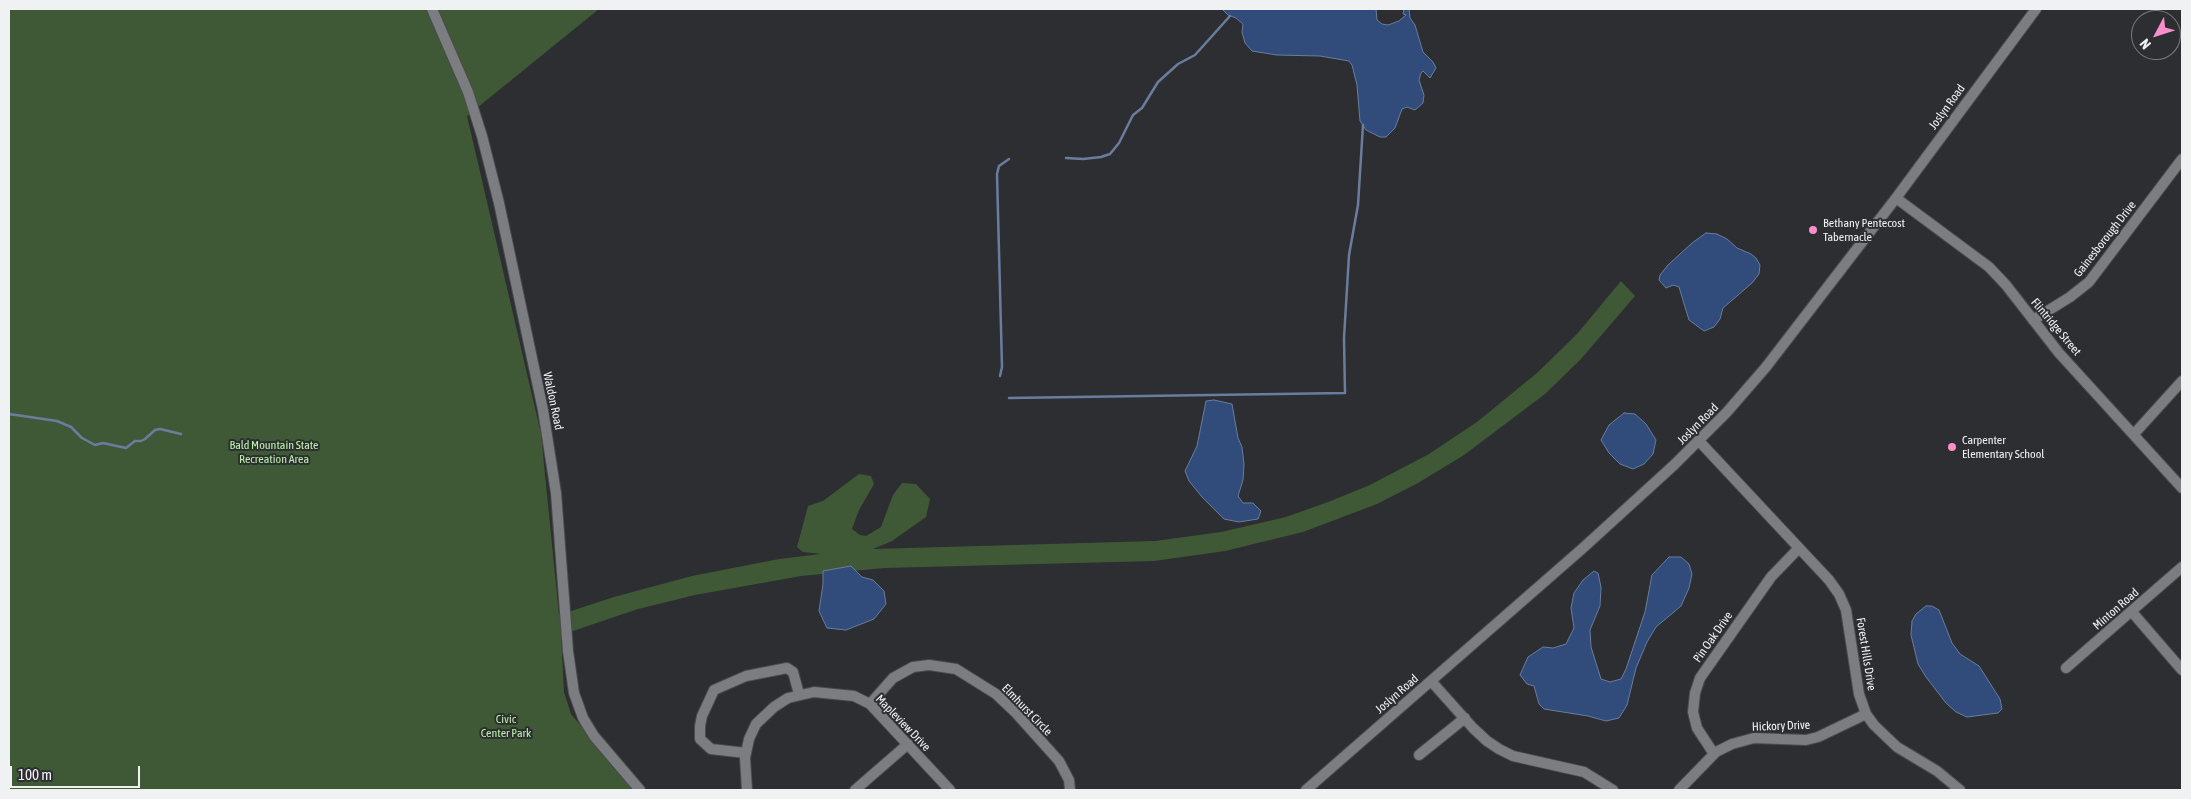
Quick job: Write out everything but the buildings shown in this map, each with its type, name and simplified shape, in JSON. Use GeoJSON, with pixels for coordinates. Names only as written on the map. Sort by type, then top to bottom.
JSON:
{"type":"FeatureCollection","features":[{"type":"Feature","properties":{"kind":"street","name":"Waldon Road"},"geometry":{"type":"LineString","coordinates":[[432,9],[468,92],[485,145],[544,418],[556,492],[568,651],[574,693],[583,718],[594,736],[640,790]]}},
{"type":"Feature","properties":{"kind":"street","name":"Joslyn Road"},"geometry":{"type":"LineString","coordinates":[[1306,790],[1583,548],[1699,441],[1766,367],[1896,198],[2036,9]]}},
{"type":"Feature","properties":{"kind":"street","name":"Gainesborough Drive"},"geometry":{"type":"LineString","coordinates":[[2033,320],[2090,282],[2182,159]]}},
{"type":"Feature","properties":{"kind":"street","name":"Flintridge Street"},"geometry":{"type":"LineString","coordinates":[[1896,198],[1989,267],[2059,353],[2182,488]]}},
{"type":"Feature","properties":{"kind":"street"},"geometry":{"type":"LineString","coordinates":[[2134,434],[2182,381]]}},
{"type":"Feature","properties":{"kind":"street","name":"Forest Hills Drive"},"geometry":{"type":"LineString","coordinates":[[1699,441],[1829,580],[1839,594],[1846,610],[1857,686],[1866,714],[1884,736],[1936,771],[1960,790]]}},
{"type":"Feature","properties":{"kind":"street","name":"Pin Oak Drive"},"geometry":{"type":"LineString","coordinates":[[1714,754],[1697,728],[1693,712],[1695,693],[1700,678],[1771,577],[1799,548]]}},
{"type":"Feature","properties":{"kind":"street","name":"Minton Road"},"geometry":{"type":"LineString","coordinates":[[2066,668],[2132,612],[2182,566]]}},
{"type":"Feature","properties":{"kind":"street"},"geometry":{"type":"LineString","coordinates":[[2132,612],[2182,670]]}},
{"type":"Feature","properties":{"kind":"street","name":"Elmhurst Circle"},"geometry":{"type":"LineString","coordinates":[[870,704],[893,678],[913,667],[929,665],[956,669],[996,694],[1015,712],[1059,760],[1069,780],[1070,790]]}},
{"type":"Feature","properties":{"kind":"street"},"geometry":{"type":"LineString","coordinates":[[746,753],[711,749],[700,738],[702,716],[714,690],[746,676],[787,668],[794,672],[799,694]]}},
{"type":"Feature","properties":{"kind":"street"},"geometry":{"type":"LineString","coordinates":[[1431,681],[1487,741],[1513,756],[1584,772],[1597,778],[1613,790]]}},
{"type":"Feature","properties":{"kind":"street","name":"Mapleview Drive"},"geometry":{"type":"LineString","coordinates":[[748,790],[746,753],[749,739],[756,724],[781,702],[799,694],[814,692],[833,692],[854,696],[870,704],[950,790]]}},
{"type":"Feature","properties":{"kind":"street","name":"Hickory Drive"},"geometry":{"type":"LineString","coordinates":[[1679,790],[1714,754],[1732,744],[1754,738],[1800,740],[1818,737],[1866,714]]}},
{"type":"Feature","properties":{"kind":"street"},"geometry":{"type":"LineString","coordinates":[[1419,755],[1464,718]]}},
{"type":"Feature","properties":{"kind":"street"},"geometry":{"type":"LineString","coordinates":[[855,790],[908,744]]}},
{"type":"Feature","properties":{"kind":"green space","name":"Bald Mountain State Recreation Area"},"geometry":{"type":"Polygon","coordinates":[[[9,9],[599,9],[467,116],[541,434],[559,615],[614,597],[692,576],[779,559],[821,554],[803,552],[797,547],[808,506],[823,501],[859,474],[871,476],[874,484],[859,510],[852,529],[860,535],[866,536],[881,527],[893,495],[902,483],[916,484],[930,499],[926,517],[892,541],[873,549],[1155,541],[1221,532],[1286,517],[1370,485],[1429,454],[1477,422],[1537,373],[1577,334],[1621,281],[1635,296],[1581,359],[1545,394],[1464,455],[1418,483],[1377,504],[1303,532],[1225,551],[1154,561],[884,568],[801,576],[695,595],[638,609],[561,635],[564,692],[571,714],[634,790],[9,790],[9,9]]]}},
{"type":"Feature","properties":{"kind":"water"},"geometry":{"type":"Polygon","coordinates":[[[1222,9],[1376,9],[1377,20],[1382,24],[1388,25],[1399,21],[1406,15],[1403,14],[1404,9],[1409,9],[1410,18],[1415,25],[1423,52],[1436,68],[1430,78],[1423,71],[1421,73],[1419,80],[1424,95],[1423,103],[1415,110],[1407,107],[1402,109],[1395,128],[1386,137],[1380,137],[1366,130],[1360,121],[1357,85],[1352,65],[1349,61],[1320,56],[1277,55],[1252,51],[1245,43],[1242,32],[1243,24],[1222,9]]]}},
{"type":"Feature","properties":{"kind":"water"},"geometry":{"type":"Polygon","coordinates":[[[1706,233],[1717,234],[1727,239],[1737,248],[1751,254],[1760,265],[1759,274],[1752,283],[1723,308],[1720,319],[1714,327],[1704,331],[1689,320],[1679,287],[1673,285],[1666,288],[1659,280],[1660,275],[1668,265],[1706,233]]]}},
{"type":"Feature","properties":{"kind":"water"},"geometry":{"type":"Polygon","coordinates":[[[1214,400],[1232,404],[1244,464],[1243,480],[1238,496],[1243,503],[1253,503],[1261,511],[1258,519],[1239,522],[1224,519],[1189,481],[1185,471],[1197,446],[1206,401],[1214,400]]]}},
{"type":"Feature","properties":{"kind":"water"},"geometry":{"type":"Polygon","coordinates":[[[1624,413],[1635,414],[1646,424],[1656,440],[1653,454],[1644,464],[1633,469],[1620,464],[1609,453],[1601,440],[1609,425],[1624,413]]]}},
{"type":"Feature","properties":{"kind":"water"},"geometry":{"type":"Polygon","coordinates":[[[1669,557],[1681,557],[1689,564],[1692,574],[1689,588],[1681,606],[1656,627],[1647,642],[1636,668],[1627,705],[1619,718],[1606,721],[1544,709],[1539,704],[1534,686],[1527,684],[1520,675],[1528,657],[1543,647],[1553,648],[1566,644],[1574,628],[1571,608],[1574,593],[1583,580],[1594,571],[1598,573],[1601,587],[1600,606],[1590,630],[1591,647],[1601,679],[1610,682],[1621,679],[1626,669],[1645,612],[1652,575],[1669,557]]]}},
{"type":"Feature","properties":{"kind":"water"},"geometry":{"type":"Polygon","coordinates":[[[851,566],[862,577],[873,580],[884,591],[886,604],[874,619],[846,630],[827,628],[819,611],[823,571],[851,566]]]}},
{"type":"Feature","properties":{"kind":"water"},"geometry":{"type":"Polygon","coordinates":[[[1926,606],[1932,606],[1939,610],[1952,643],[1960,654],[1979,666],[2000,699],[2002,709],[1998,713],[1967,717],[1956,712],[1946,703],[1926,677],[1918,664],[1911,635],[1912,621],[1916,614],[1926,606]]]}},
{"type":"Feature","properties":{"kind":"waterway"},"geometry":{"type":"LineString","coordinates":[[1066,158],[1083,159],[1110,154],[1119,143],[1133,115],[1142,108],[1158,82],[1178,64],[1195,55],[1230,16]]}},
{"type":"Feature","properties":{"kind":"waterway"},"geometry":{"type":"LineString","coordinates":[[1009,398],[1345,393],[1344,338],[1349,255],[1358,205],[1363,125]]}},
{"type":"Feature","properties":{"kind":"waterway"},"geometry":{"type":"LineString","coordinates":[[1000,376],[1002,367],[997,174],[999,166],[1009,159]]}},
{"type":"Feature","properties":{"kind":"waterway"},"geometry":{"type":"LineString","coordinates":[[9,414],[57,421],[71,427],[82,438],[95,445],[103,443],[126,448],[135,441],[141,441],[155,430],[160,429],[181,434]]}},
{"type":"Feature","properties":{"kind":"place","name":"Bethany Pentecost Tabernacle"},"geometry":{"type":"Point","coordinates":[1813,230]}},
{"type":"Feature","properties":{"kind":"place","name":"Carpenter Elementary School"},"geometry":{"type":"Point","coordinates":[1952,447]}},
{"type":"Feature","properties":{"kind":"park label","name":"Civic Center Park"},"geometry":{"type":"Point","coordinates":[506,726]}}]}
